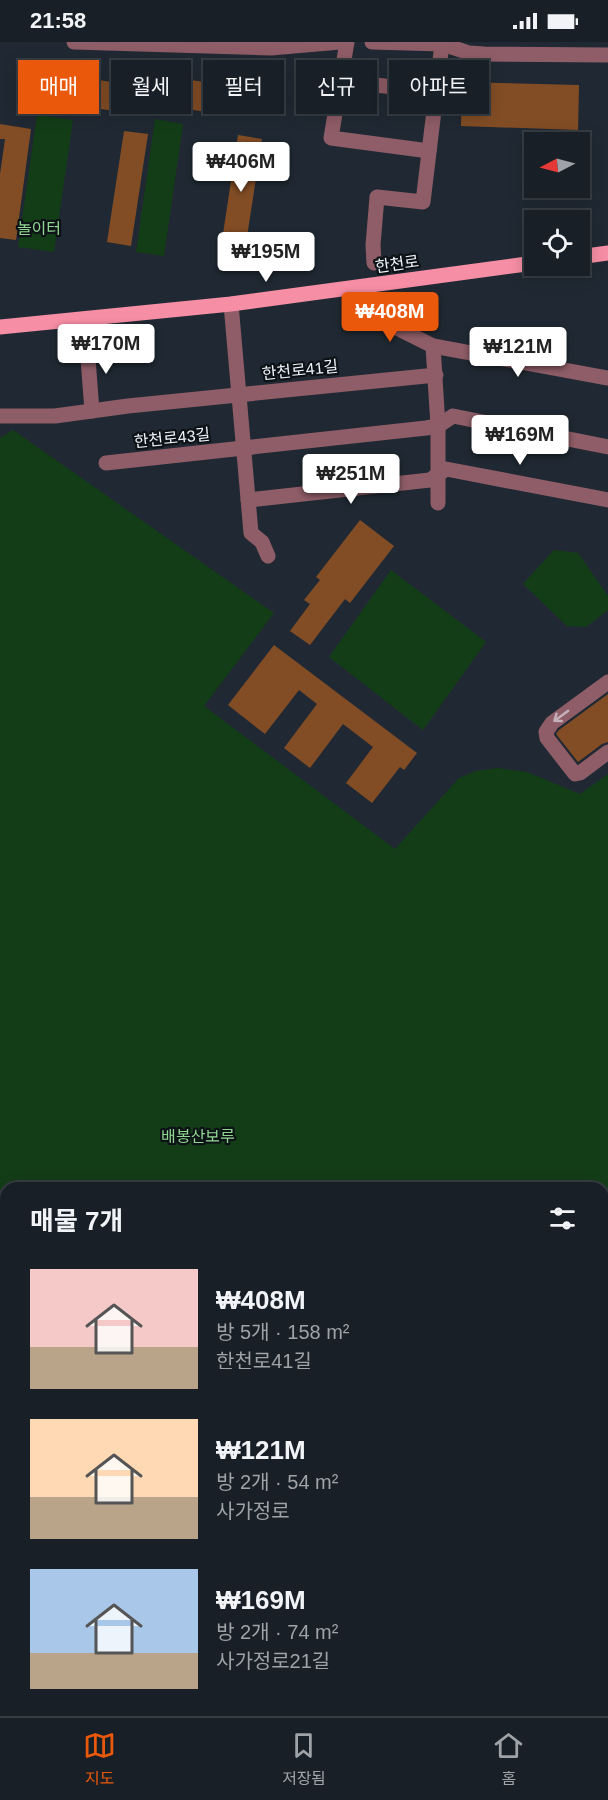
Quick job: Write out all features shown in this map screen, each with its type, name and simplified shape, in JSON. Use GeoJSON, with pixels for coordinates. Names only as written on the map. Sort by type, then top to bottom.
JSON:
{"type":"FeatureCollection","features":[{"type":"Feature","properties":{"kind":"main road"},"geometry":{"type":"LineString","coordinates":[[590,255],[608,253]]}},
{"type":"Feature","properties":{"kind":"main road","name":"한천로"},"geometry":{"type":"LineString","coordinates":[[0,327],[231,304],[524,264]]}},
{"type":"Feature","properties":{"kind":"street"},"geometry":{"type":"LineString","coordinates":[[74,42],[271,48],[340,42]]}},
{"type":"Feature","properties":{"kind":"street"},"geometry":{"type":"LineString","coordinates":[[344,60],[347,42]]}},
{"type":"Feature","properties":{"kind":"street"},"geometry":{"type":"LineString","coordinates":[[372,42],[442,44],[608,56]]}},
{"type":"Feature","properties":{"kind":"street"},"geometry":{"type":"LineString","coordinates":[[440,60],[442,44]]}},
{"type":"Feature","properties":{"kind":"street"},"geometry":{"type":"LineString","coordinates":[[336,114],[332,138],[429,151]]}},
{"type":"Feature","properties":{"kind":"street"},"geometry":{"type":"LineString","coordinates":[[374,263],[373,245],[377,197],[423,202],[433,114]]}},
{"type":"Feature","properties":{"kind":"street"},"geometry":{"type":"LineString","coordinates":[[357,288],[361,310],[433,346],[608,378]]}},
{"type":"Feature","properties":{"kind":"street"},"geometry":{"type":"LineString","coordinates":[[231,304],[251,532],[262,542],[268,556]]}},
{"type":"Feature","properties":{"kind":"street"},"geometry":{"type":"LineString","coordinates":[[85,319],[92,411]]}},
{"type":"Feature","properties":{"kind":"street"},"geometry":{"type":"LineString","coordinates":[[433,346],[438,426],[438,503]]}},
{"type":"Feature","properties":{"kind":"street","name":"한천로41길"},"geometry":{"type":"LineString","coordinates":[[238,395],[436,375]]}},
{"type":"Feature","properties":{"kind":"street"},"geometry":{"type":"LineString","coordinates":[[0,416],[55,416],[238,395]]}},
{"type":"Feature","properties":{"kind":"street"},"geometry":{"type":"LineString","coordinates":[[242,448],[438,426],[453,416],[608,447]]}},
{"type":"Feature","properties":{"kind":"street","name":"한천로43길"},"geometry":{"type":"LineString","coordinates":[[106,463],[242,448]]}},
{"type":"Feature","properties":{"kind":"street"},"geometry":{"type":"LineString","coordinates":[[248,500],[430,480],[446,469],[608,500]]}},
{"type":"Feature","properties":{"kind":"street"},"geometry":{"type":"LineString","coordinates":[[608,682],[552,723],[546,732],[547,738],[575,774],[580,773],[608,752]]}},
{"type":"Feature","properties":{"kind":"green space","name":"놀이터"},"geometry":{"type":"Polygon","coordinates":[[[37,115],[73,120],[54,252],[18,247],[37,115]]]}},
{"type":"Feature","properties":{"kind":"green space"},"geometry":{"type":"Polygon","coordinates":[[[155,119],[183,124],[164,256],[136,252],[155,119]]]}},
{"type":"Feature","properties":{"kind":"green space","name":"배봉산보루"},"geometry":{"type":"Polygon","coordinates":[[[13,430],[274,613],[204,706],[395,849],[459,778],[476,771],[497,768],[527,772],[580,794],[608,774],[608,1182],[0,1182],[0,438],[13,430]]]}},
{"type":"Feature","properties":{"kind":"green space"},"geometry":{"type":"Polygon","coordinates":[[[554,550],[578,553],[608,596],[608,610],[586,627],[567,626],[523,584],[554,550]]]}},
{"type":"Feature","properties":{"kind":"green space"},"geometry":{"type":"Polygon","coordinates":[[[391,570],[486,642],[423,730],[329,657],[391,570]]]}},
{"type":"Feature","properties":{"kind":"building"},"geometry":{"type":"Polygon","coordinates":[[[99,80],[111,82],[111,110],[99,109],[99,80]]]}},
{"type":"Feature","properties":{"kind":"building"},"geometry":{"type":"Polygon","coordinates":[[[191,80],[203,82],[203,111],[191,110],[191,80]]]}},
{"type":"Feature","properties":{"kind":"building"},"geometry":{"type":"Polygon","coordinates":[[[489,83],[579,85],[578,130],[461,126],[461,114],[489,114],[489,83]]]}},
{"type":"Feature","properties":{"kind":"building"},"geometry":{"type":"Polygon","coordinates":[[[0,124],[31,129],[16,240],[0,238],[0,174],[5,139],[0,139],[0,124]]]}},
{"type":"Feature","properties":{"kind":"building"},"geometry":{"type":"Polygon","coordinates":[[[124,131],[148,134],[131,246],[107,242],[124,131]]]}},
{"type":"Feature","properties":{"kind":"building"},"geometry":{"type":"Polygon","coordinates":[[[238,135],[262,139],[245,250],[221,247],[238,135]]]}},
{"type":"Feature","properties":{"kind":"building"},"geometry":{"type":"Polygon","coordinates":[[[360,520],[394,546],[350,603],[345,599],[310,645],[290,631],[310,604],[304,600],[320,580],[316,577],[360,520]]]}},
{"type":"Feature","properties":{"kind":"building"},"geometry":{"type":"Polygon","coordinates":[[[274,645],[417,753],[404,770],[400,767],[372,803],[346,783],[373,747],[343,724],[310,768],[284,748],[317,704],[299,690],[265,734],[228,705],[274,645]]]}},
{"type":"Feature","properties":{"kind":"building"},"geometry":{"type":"Polygon","coordinates":[[[608,694],[608,742],[578,762],[556,734],[608,694]]]}}]}
